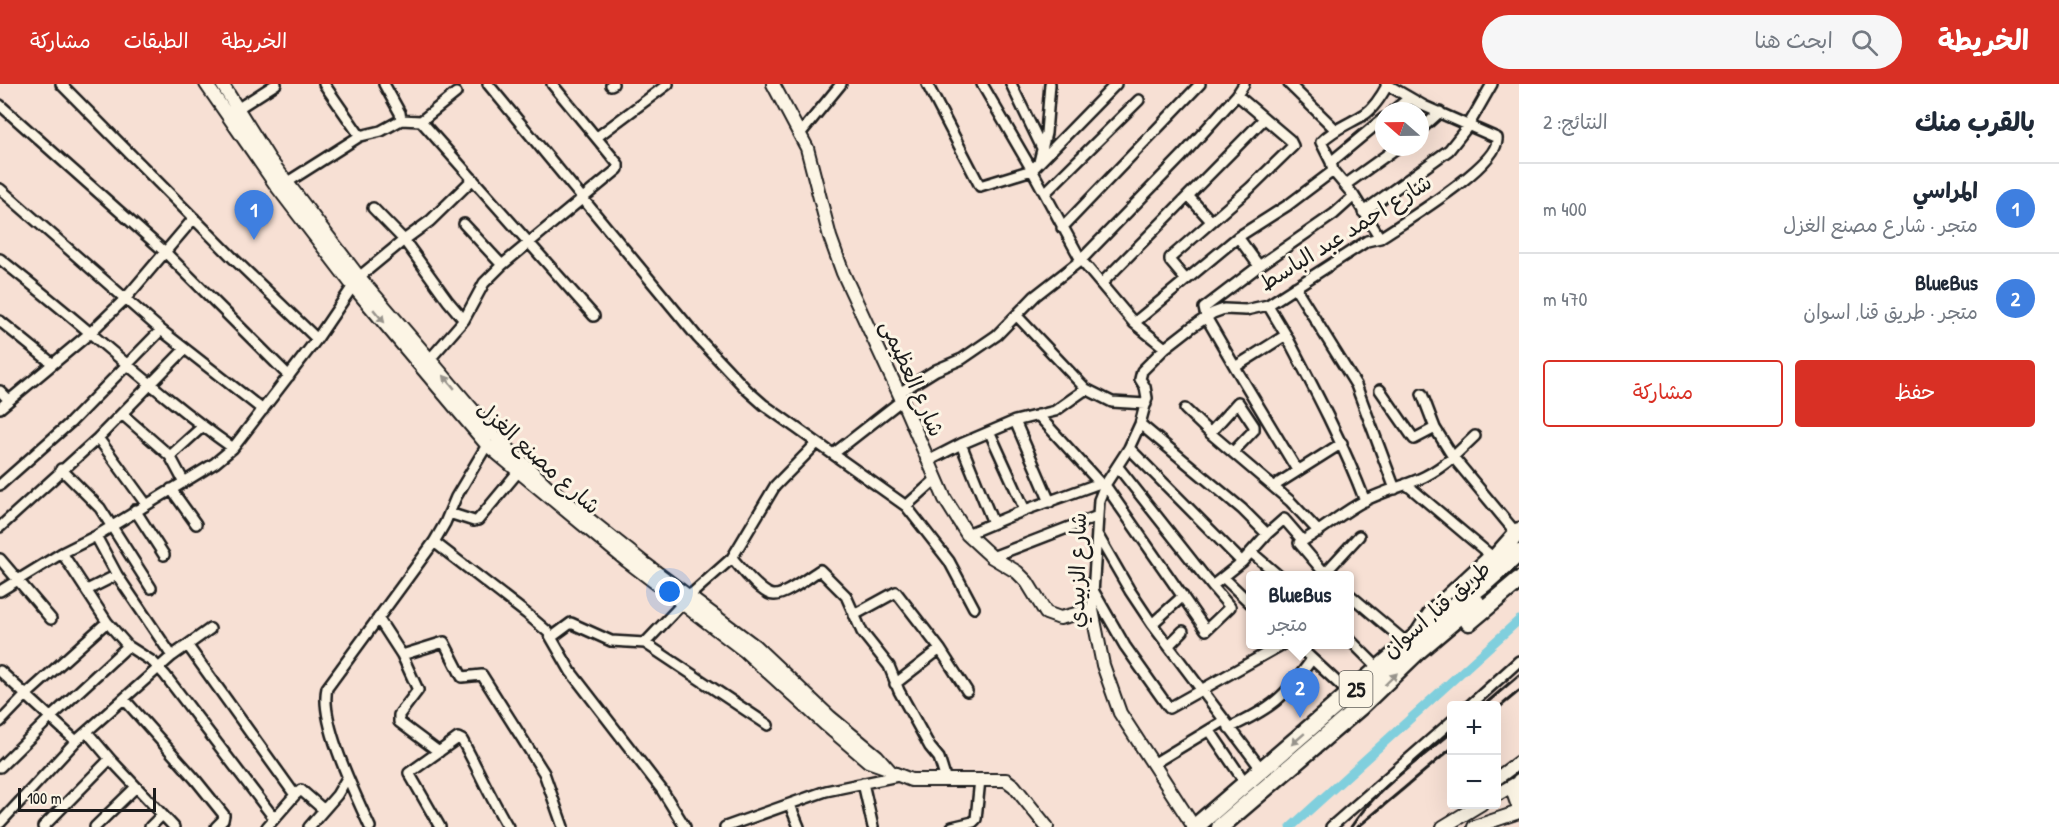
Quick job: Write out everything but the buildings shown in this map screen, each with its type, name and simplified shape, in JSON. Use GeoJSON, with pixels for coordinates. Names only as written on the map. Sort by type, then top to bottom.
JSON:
{"type":"FeatureCollection","features":[{"type":"Feature","properties":{"kind":"highway"},"geometry":{"type":"LineString","coordinates":[[1443,614],[1456,597],[1479,576],[1517,526]]}},
{"type":"Feature","properties":{"kind":"highway","name":"طريق قنا, اسوان"},"geometry":{"type":"LineString","coordinates":[[1220,827],[1360,707],[1413,644],[1443,614],[1485,583],[1519,553]]}},
{"type":"Feature","properties":{"kind":"highway","name":"طريق قنا, اسوان"},"geometry":{"type":"LineString","coordinates":[[1194,827],[1379,669],[1519,566]]}},
{"type":"Feature","properties":{"kind":"highway"},"geometry":{"type":"LineString","coordinates":[[1413,644],[1427,651],[1441,646],[1519,580]]}},
{"type":"Feature","properties":{"kind":"street"},"geometry":{"type":"LineString","coordinates":[[61,84],[317,339]]}},
{"type":"Feature","properties":{"kind":"street","name":"شارع مصنع الغزل"},"geometry":{"type":"LineString","coordinates":[[206,84],[272,180],[518,472],[581,525],[685,600]]}},
{"type":"Feature","properties":{"kind":"street","name":"شارع مصنع الغزل"},"geometry":{"type":"LineString","coordinates":[[222,84],[286,183],[356,281],[430,359],[491,440],[685,600],[868,760],[885,767],[898,776],[911,780],[1001,778],[1011,782],[1047,827]]}},
{"type":"Feature","properties":{"kind":"street"},"geometry":{"type":"LineString","coordinates":[[237,109],[276,84]]}},
{"type":"Feature","properties":{"kind":"street"},"geometry":{"type":"LineString","coordinates":[[324,84],[360,136]]}},
{"type":"Feature","properties":{"kind":"street"},"geometry":{"type":"LineString","coordinates":[[384,84],[400,113],[401,120]]}},
{"type":"Feature","properties":{"kind":"street"},"geometry":{"type":"LineString","coordinates":[[488,84],[698,338],[738,381],[772,412],[906,506],[949,561],[974,608]]}},
{"type":"Feature","properties":{"kind":"street"},"geometry":{"type":"LineString","coordinates":[[430,359],[464,320],[484,283],[502,265],[583,199],[619,166],[552,84]]}},
{"type":"Feature","properties":{"kind":"street"},"geometry":{"type":"LineString","coordinates":[[597,137],[668,84]]}},
{"type":"Feature","properties":{"kind":"street","name":"شارع العظيمى"},"geometry":{"type":"LineString","coordinates":[[773,84],[807,148],[830,237],[843,273],[901,396],[935,480],[967,534],[992,557],[1017,572],[1027,582],[1047,613],[1053,617],[1060,618],[1092,610]]}},
{"type":"Feature","properties":{"kind":"street"},"geometry":{"type":"LineString","coordinates":[[800,134],[841,84]]}},
{"type":"Feature","properties":{"kind":"street"},"geometry":{"type":"LineString","coordinates":[[927,84],[980,186],[1036,166],[1116,84]]}},
{"type":"Feature","properties":{"kind":"street"},"geometry":{"type":"LineString","coordinates":[[982,84],[1036,166],[1045,194],[1081,260],[1134,323],[1165,348]]}},
{"type":"Feature","properties":{"kind":"street"},"geometry":{"type":"LineString","coordinates":[[1011,84],[1042,148]]}},
{"type":"Feature","properties":{"kind":"street"},"geometry":{"type":"LineString","coordinates":[[1036,166],[1046,133],[1050,84]]}},
{"type":"Feature","properties":{"kind":"street"},"geometry":{"type":"LineString","coordinates":[[1062,228],[1200,84]]}},
{"type":"Feature","properties":{"kind":"street"},"geometry":{"type":"LineString","coordinates":[[832,454],[936,370],[962,359],[983,346],[1017,316],[1035,296],[1081,260],[1182,156],[1237,95],[1244,84]]}},
{"type":"Feature","properties":{"kind":"street"},"geometry":{"type":"LineString","coordinates":[[1289,84],[1336,130]]}},
{"type":"Feature","properties":{"kind":"street"},"geometry":{"type":"LineString","coordinates":[[1380,238],[1332,166],[1321,142],[1336,130],[1366,113],[1375,105],[1387,84],[1409,98],[1468,126]]}},
{"type":"Feature","properties":{"kind":"street"},"geometry":{"type":"LineString","coordinates":[[1363,212],[1449,150],[1468,126],[1492,84]]}},
{"type":"Feature","properties":{"kind":"street"},"geometry":{"type":"LineString","coordinates":[[286,183],[360,136],[381,131],[401,120],[421,121],[456,93]]}},
{"type":"Feature","properties":{"kind":"street"},"geometry":{"type":"LineString","coordinates":[[1186,280],[1170,258],[1250,188],[1293,146],[1290,140],[1237,95]]}},
{"type":"Feature","properties":{"kind":"street"},"geometry":{"type":"LineString","coordinates":[[1404,102],[1409,98]]}},
{"type":"Feature","properties":{"kind":"street"},"geometry":{"type":"LineString","coordinates":[[1045,194],[1139,100]]}},
{"type":"Feature","properties":{"kind":"street"},"geometry":{"type":"LineString","coordinates":[[0,105],[165,252],[289,376]]}},
{"type":"Feature","properties":{"kind":"street"},"geometry":{"type":"LineString","coordinates":[[1429,122],[1440,112]]}},
{"type":"Feature","properties":{"kind":"street"},"geometry":{"type":"LineString","coordinates":[[1101,284],[1264,119]]}},
{"type":"Feature","properties":{"kind":"street"},"geometry":{"type":"LineString","coordinates":[[421,121],[594,316]]}},
{"type":"Feature","properties":{"kind":"street"},"geometry":{"type":"LineString","coordinates":[[1134,323],[1238,237],[1288,205],[1375,126]]}},
{"type":"Feature","properties":{"kind":"street","name":"شارع احمد عبد الباسط"},"geometry":{"type":"LineString","coordinates":[[1165,348],[1206,317],[1224,309],[1246,310],[1268,305],[1367,241],[1380,238],[1467,179],[1491,154],[1497,144],[1497,138],[1468,126]]}},
{"type":"Feature","properties":{"kind":"street"},"geometry":{"type":"LineString","coordinates":[[1345,185],[1385,156]]}},
{"type":"Feature","properties":{"kind":"street"},"geometry":{"type":"LineString","coordinates":[[0,591],[62,553],[96,536],[215,463],[233,448],[317,339],[356,281],[430,221],[473,179]]}},
{"type":"Feature","properties":{"kind":"street"},"geometry":{"type":"LineString","coordinates":[[0,189],[161,330],[263,410]]}},
{"type":"Feature","properties":{"kind":"street"},"geometry":{"type":"LineString","coordinates":[[1297,470],[1234,367],[1206,317],[1204,308],[1205,305],[1334,214],[1354,196]]}},
{"type":"Feature","properties":{"kind":"street"},"geometry":{"type":"LineString","coordinates":[[1189,197],[1211,221]]}},
{"type":"Feature","properties":{"kind":"street"},"geometry":{"type":"LineString","coordinates":[[373,208],[404,240],[464,320]]}},
{"type":"Feature","properties":{"kind":"street"},"geometry":{"type":"LineString","coordinates":[[0,408],[90,333],[126,298],[194,218]]}},
{"type":"Feature","properties":{"kind":"street"},"geometry":{"type":"LineString","coordinates":[[464,224],[502,265]]}},
{"type":"Feature","properties":{"kind":"street"},"geometry":{"type":"LineString","coordinates":[[1238,237],[1259,266]]}},
{"type":"Feature","properties":{"kind":"street"},"geometry":{"type":"LineString","coordinates":[[0,259],[128,365],[150,386],[233,448]]}},
{"type":"Feature","properties":{"kind":"street"},"geometry":{"type":"LineString","coordinates":[[1295,287],[1356,385],[1395,489]]}},
{"type":"Feature","properties":{"kind":"street"},"geometry":{"type":"LineString","coordinates":[[1268,305],[1327,411],[1365,501]]}},
{"type":"Feature","properties":{"kind":"street"},"geometry":{"type":"LineString","coordinates":[[1017,316],[1086,389],[1112,402],[1146,404]]}},
{"type":"Feature","properties":{"kind":"street"},"geometry":{"type":"LineString","coordinates":[[0,321],[53,364]]}},
{"type":"Feature","properties":{"kind":"street"},"geometry":{"type":"LineString","coordinates":[[0,485],[70,423],[161,330]]}},
{"type":"Feature","properties":{"kind":"street"},"geometry":{"type":"LineString","coordinates":[[1234,367],[1286,335]]}},
{"type":"Feature","properties":{"kind":"street","name":"شارع الزبيدي"},"geometry":{"type":"LineString","coordinates":[[1165,348],[1140,374],[1140,379],[1147,392],[1140,424],[1118,466],[1102,484],[1092,610],[1098,647],[1113,698],[1127,727],[1194,827]]}},
{"type":"Feature","properties":{"kind":"street"},"geometry":{"type":"LineString","coordinates":[[0,527],[98,438],[185,350]]}},
{"type":"Feature","properties":{"kind":"street"},"geometry":{"type":"LineString","coordinates":[[928,461],[1015,421],[1055,411],[1086,389]]}},
{"type":"Feature","properties":{"kind":"street"},"geometry":{"type":"LineString","coordinates":[[1380,390],[1412,438],[1416,440],[1435,428]]}},
{"type":"Feature","properties":{"kind":"street"},"geometry":{"type":"LineString","coordinates":[[0,391],[9,400]]}},
{"type":"Feature","properties":{"kind":"street"},"geometry":{"type":"LineString","coordinates":[[1354,598],[1413,644],[1420,623],[1430,610],[1517,526],[1453,457],[1435,428],[1422,394]]}},
{"type":"Feature","properties":{"kind":"street"},"geometry":{"type":"LineString","coordinates":[[1210,433],[1238,402],[1254,426],[1254,430],[1233,452]]}},
{"type":"Feature","properties":{"kind":"street"},"geometry":{"type":"LineString","coordinates":[[1185,409],[1274,486],[1319,532]]}},
{"type":"Feature","properties":{"kind":"street"},"geometry":{"type":"LineString","coordinates":[[122,414],[170,456],[184,482]]}},
{"type":"Feature","properties":{"kind":"street"},"geometry":{"type":"LineString","coordinates":[[1038,415],[1102,484],[1206,630],[1230,607],[1118,466]]}},
{"type":"Feature","properties":{"kind":"street"},"geometry":{"type":"LineString","coordinates":[[1015,421],[1050,502]]}},
{"type":"Feature","properties":{"kind":"street"},"geometry":{"type":"LineString","coordinates":[[1140,424],[1234,502],[1267,534]]}},
{"type":"Feature","properties":{"kind":"street"},"geometry":{"type":"LineString","coordinates":[[170,456],[202,427]]}},
{"type":"Feature","properties":{"kind":"street"},"geometry":{"type":"LineString","coordinates":[[990,433],[1024,510]]}},
{"type":"Feature","properties":{"kind":"street"},"geometry":{"type":"LineString","coordinates":[[1323,571],[1299,545],[1303,541],[1365,501],[1431,474],[1475,436]]}},
{"type":"Feature","properties":{"kind":"street"},"geometry":{"type":"LineString","coordinates":[[98,438],[146,504]]}},
{"type":"Feature","properties":{"kind":"street"},"geometry":{"type":"LineString","coordinates":[[370,827],[347,778],[326,699],[327,688],[434,542],[456,497],[491,440]]}},
{"type":"Feature","properties":{"kind":"street"},"geometry":{"type":"LineString","coordinates":[[1274,486],[1342,443]]}},
{"type":"Feature","properties":{"kind":"street"},"geometry":{"type":"LineString","coordinates":[[645,643],[685,600],[732,558],[775,486],[816,444]]}},
{"type":"Feature","properties":{"kind":"street"},"geometry":{"type":"LineString","coordinates":[[961,444],[993,523]]}},
{"type":"Feature","properties":{"kind":"street"},"geometry":{"type":"LineString","coordinates":[[1129,448],[1242,562]]}},
{"type":"Feature","properties":{"kind":"street"},"geometry":{"type":"LineString","coordinates":[[62,469],[93,499],[151,588]]}},
{"type":"Feature","properties":{"kind":"street"},"geometry":{"type":"LineString","coordinates":[[449,513],[474,521],[478,520],[518,472]]}},
{"type":"Feature","properties":{"kind":"street"},"geometry":{"type":"LineString","coordinates":[[906,506],[935,480]]}},
{"type":"Feature","properties":{"kind":"street"},"geometry":{"type":"LineString","coordinates":[[967,534],[1024,510],[1102,484]]}},
{"type":"Feature","properties":{"kind":"street"},"geometry":{"type":"LineString","coordinates":[[1406,484],[1489,554]]}},
{"type":"Feature","properties":{"kind":"street"},"geometry":{"type":"LineString","coordinates":[[171,489],[196,524]]}},
{"type":"Feature","properties":{"kind":"street"},"geometry":{"type":"LineString","coordinates":[[135,510],[164,555]]}},
{"type":"Feature","properties":{"kind":"street"},"geometry":{"type":"LineString","coordinates":[[992,557],[1098,516]]}},
{"type":"Feature","properties":{"kind":"street"},"geometry":{"type":"LineString","coordinates":[[1212,586],[1242,562],[1284,519],[1303,541]]}},
{"type":"Feature","properties":{"kind":"street"},"geometry":{"type":"LineString","coordinates":[[1097,534],[1152,624],[1262,770]]}},
{"type":"Feature","properties":{"kind":"street"},"geometry":{"type":"LineString","coordinates":[[96,536],[117,575],[172,656]]}},
{"type":"Feature","properties":{"kind":"street"},"geometry":{"type":"LineString","coordinates":[[1329,571],[1359,536]]}},
{"type":"Feature","properties":{"kind":"street"},"geometry":{"type":"LineString","coordinates":[[434,542],[527,614],[552,637],[571,672],[662,790],[685,827]]}},
{"type":"Feature","properties":{"kind":"street"},"geometry":{"type":"LineString","coordinates":[[1251,552],[1273,571]]}},
{"type":"Feature","properties":{"kind":"street"},"geometry":{"type":"LineString","coordinates":[[62,553],[107,622],[128,646],[160,669],[274,818]]}},
{"type":"Feature","properties":{"kind":"street"},"geometry":{"type":"LineString","coordinates":[[732,558],[763,591],[770,595],[781,594],[820,570],[846,596],[862,632],[890,666],[912,717],[939,758],[946,780]]}},
{"type":"Feature","properties":{"kind":"street"},"geometry":{"type":"LineString","coordinates":[[0,560],[51,619]]}},
{"type":"Feature","properties":{"kind":"street"},"geometry":{"type":"LineString","coordinates":[[87,590],[117,575]]}},
{"type":"Feature","properties":{"kind":"street"},"geometry":{"type":"LineString","coordinates":[[1224,578],[1246,598]]}},
{"type":"Feature","properties":{"kind":"street"},"geometry":{"type":"LineString","coordinates":[[854,615],[896,592],[940,648],[967,691]]}},
{"type":"Feature","properties":{"kind":"street"},"geometry":{"type":"LineString","coordinates":[[1094,592],[1125,646],[1167,707],[1172,708],[1201,689],[1276,649]]}},
{"type":"Feature","properties":{"kind":"street"},"geometry":{"type":"LineString","coordinates":[[1152,624],[1183,596]]}},
{"type":"Feature","properties":{"kind":"street"},"geometry":{"type":"LineString","coordinates":[[378,618],[402,655],[418,692],[398,719],[399,722],[439,752]]}},
{"type":"Feature","properties":{"kind":"street"},"geometry":{"type":"LineString","coordinates":[[0,722],[26,695],[107,622]]}},
{"type":"Feature","properties":{"kind":"street"},"geometry":{"type":"LineString","coordinates":[[552,637],[571,623],[611,641],[645,643],[768,725]]}},
{"type":"Feature","properties":{"kind":"street"},"geometry":{"type":"LineString","coordinates":[[0,824],[76,741],[172,656],[210,629]]}},
{"type":"Feature","properties":{"kind":"street"},"geometry":{"type":"LineString","coordinates":[[1168,645],[1183,631]]}},
{"type":"Feature","properties":{"kind":"street"},"geometry":{"type":"LineString","coordinates":[[402,655],[444,642],[460,676],[482,675],[544,773],[563,827]]}},
{"type":"Feature","properties":{"kind":"street"},"geometry":{"type":"LineString","coordinates":[[1354,644],[1379,669]]}},
{"type":"Feature","properties":{"kind":"street"},"geometry":{"type":"LineString","coordinates":[[0,767],[128,646]]}},
{"type":"Feature","properties":{"kind":"street"},"geometry":{"type":"LineString","coordinates":[[188,646],[295,795]]}},
{"type":"Feature","properties":{"kind":"street"},"geometry":{"type":"LineString","coordinates":[[896,684],[940,648]]}},
{"type":"Feature","properties":{"kind":"street"},"geometry":{"type":"LineString","coordinates":[[1300,649],[1350,694]]}},
{"type":"Feature","properties":{"kind":"street"},"geometry":{"type":"LineString","coordinates":[[1153,764],[1209,730],[1256,716],[1281,699],[1312,660]]}},
{"type":"Feature","properties":{"kind":"street"},"geometry":{"type":"LineString","coordinates":[[1473,701],[1519,661]]}},
{"type":"Feature","properties":{"kind":"street"},"geometry":{"type":"LineString","coordinates":[[0,671],[76,741]]}},
{"type":"Feature","properties":{"kind":"street"},"geometry":{"type":"LineString","coordinates":[[124,699],[224,815],[223,820],[216,827]]}},
{"type":"Feature","properties":{"kind":"street"},"geometry":{"type":"LineString","coordinates":[[1331,827],[1447,725]]}},
{"type":"Feature","properties":{"kind":"street"},"geometry":{"type":"LineString","coordinates":[[1209,730],[1246,784]]}},
{"type":"Feature","properties":{"kind":"street"},"geometry":{"type":"LineString","coordinates":[[87,732],[174,827]]}},
{"type":"Feature","properties":{"kind":"street"},"geometry":{"type":"LineString","coordinates":[[440,827],[409,773],[458,738],[462,740],[481,775],[490,798],[508,827]]}},
{"type":"Feature","properties":{"kind":"street"},"geometry":{"type":"LineString","coordinates":[[43,827],[110,759]]}},
{"type":"Feature","properties":{"kind":"street"},"geometry":{"type":"LineString","coordinates":[[1501,776],[1519,762]]}},
{"type":"Feature","properties":{"kind":"street"},"geometry":{"type":"LineString","coordinates":[[726,827],[826,791],[898,776]]}},
{"type":"Feature","properties":{"kind":"street"},"geometry":{"type":"LineString","coordinates":[[309,827],[337,795],[347,778]]}},
{"type":"Feature","properties":{"kind":"street"},"geometry":{"type":"LineString","coordinates":[[952,827],[973,822],[976,819],[980,779]]}},
{"type":"Feature","properties":{"kind":"street"},"geometry":{"type":"LineString","coordinates":[[1501,792],[1518,781]]}},
{"type":"Feature","properties":{"kind":"street"},"geometry":{"type":"LineString","coordinates":[[1474,827],[1519,810],[1514,795],[1518,781]]}},
{"type":"Feature","properties":{"kind":"street"},"geometry":{"type":"LineString","coordinates":[[863,783],[873,827]]}},
{"type":"Feature","properties":{"kind":"street"},"geometry":{"type":"LineString","coordinates":[[95,827],[136,787]]}},
{"type":"Feature","properties":{"kind":"street"},"geometry":{"type":"LineString","coordinates":[[267,827],[301,790],[324,810]]}},
{"type":"Feature","properties":{"kind":"street"},"geometry":{"type":"LineString","coordinates":[[790,805],[799,827]]}},
{"type":"Feature","properties":{"kind":"street"},"geometry":{"type":"LineString","coordinates":[[1443,826],[1462,809]]}},
{"type":"Feature","properties":{"kind":"street"},"geometry":{"type":"LineString","coordinates":[[1443,826],[1472,809]]}},
{"type":"Feature","properties":{"kind":"street"},"geometry":{"type":"LineString","coordinates":[[150,827],[162,815]]}},
{"type":"Feature","properties":{"kind":"street"},"geometry":{"type":"LineString","coordinates":[[760,816],[763,827]]}},
{"type":"Feature","properties":{"kind":"waterway"},"geometry":{"type":"LineString","coordinates":[[1291,827],[1519,620]]}},
{"type":"Feature","properties":{"kind":"railway"},"geometry":{"type":"LineString","coordinates":[[1489,701],[1519,675]]}},
{"type":"Feature","properties":{"kind":"railway"},"geometry":{"type":"LineString","coordinates":[[1501,706],[1519,691]]}},
{"type":"Feature","properties":{"kind":"railway"},"geometry":{"type":"LineString","coordinates":[[1351,827],[1372,800],[1447,736]]}},
{"type":"Feature","properties":{"kind":"railway"},"geometry":{"type":"LineString","coordinates":[[1358,827],[1447,752]]}},
{"type":"Feature","properties":{"kind":"place","name":"المراسي"},"geometry":{"type":"Point","coordinates":[254,240]}},
{"type":"Feature","properties":{"kind":"place","name":"BlueBus"},"geometry":{"type":"Point","coordinates":[1300,718]}}]}
